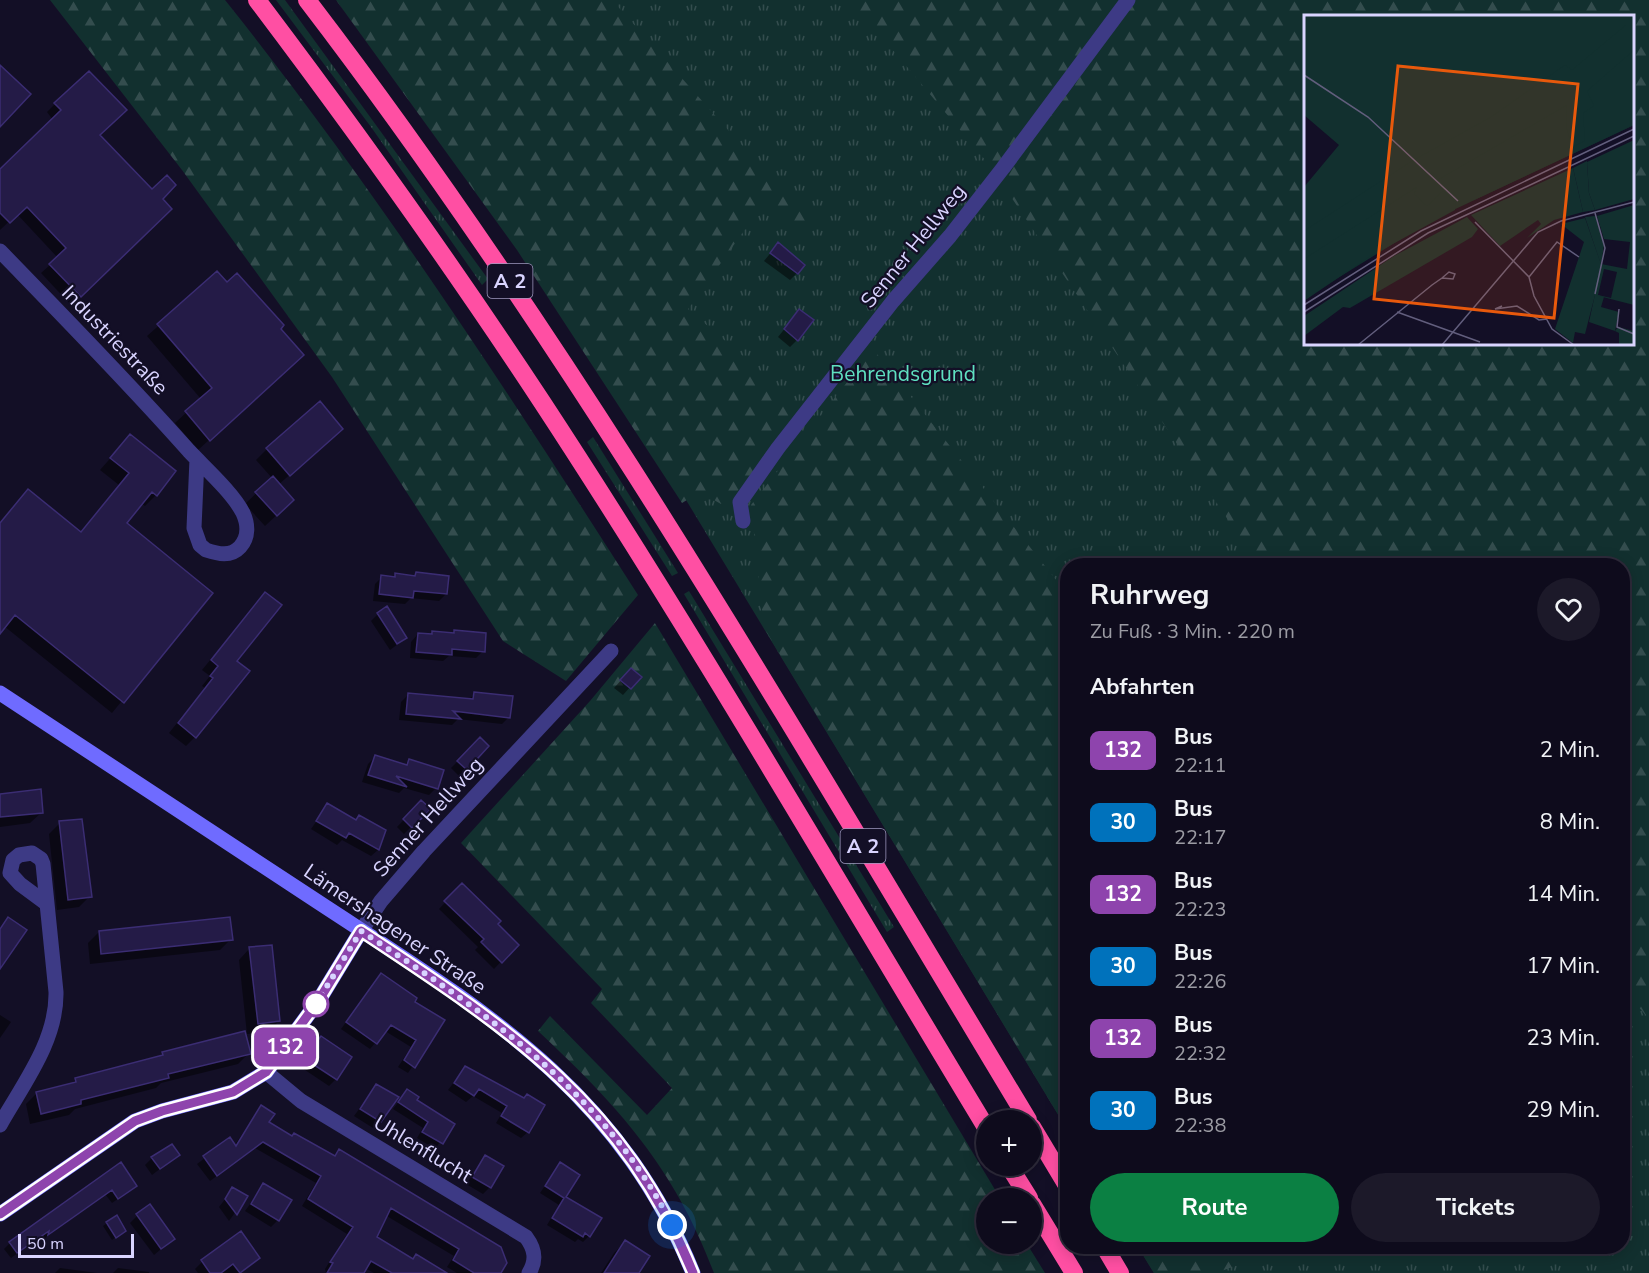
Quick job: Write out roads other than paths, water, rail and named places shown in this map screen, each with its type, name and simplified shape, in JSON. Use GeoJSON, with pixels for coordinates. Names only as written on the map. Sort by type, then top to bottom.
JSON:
{"type":"FeatureCollection","features":[{"type":"Feature","properties":{"kind":"highway","name":"A 2"},"geometry":{"type":"LineString","coordinates":[[257,0],[449,264],[593,480],[976,1111]]}},
{"type":"Feature","properties":{"kind":"highway","name":"A 2"},"geometry":{"type":"LineString","coordinates":[[307,0],[443,186],[599,416],[698,572],[1022,1110]]}},
{"type":"Feature","properties":{"kind":"highway"},"geometry":{"type":"LineString","coordinates":[[1042,1144],[1060,1174]]}},
{"type":"Feature","properties":{"kind":"highway"},"geometry":{"type":"LineString","coordinates":[[1042,1220],[1060,1250]]}},
{"type":"Feature","properties":{"kind":"highway"},"geometry":{"type":"LineString","coordinates":[[1062,1254],[1074,1273]]}},
{"type":"Feature","properties":{"kind":"highway"},"geometry":{"type":"LineString","coordinates":[[1109,1254],[1120,1273]]}},
{"type":"Feature","properties":{"kind":"main road","name":"Lämershagener Straße"},"geometry":{"type":"LineString","coordinates":[[0,693],[361,931],[497,1024],[576,1092],[612,1131],[644,1176],[668,1217],[693,1273]]}},
{"type":"Feature","properties":{"kind":"main road","name":"Senner Hellweg"},"geometry":{"type":"LineString","coordinates":[[0,1214],[135,1121],[162,1111],[233,1092],[266,1072],[319,1000],[361,931]]}},
{"type":"Feature","properties":{"kind":"street","name":"Senner Hellweg"},"geometry":{"type":"LineString","coordinates":[[743,521],[740,502],[778,448],[894,301],[950,236],[1128,0]]}},
{"type":"Feature","properties":{"kind":"street","name":"Industriestraße"},"geometry":{"type":"LineString","coordinates":[[0,251],[112,366],[197,459],[244,515],[246,540],[233,552],[224,554],[206,550],[196,537],[197,459]]}},
{"type":"Feature","properties":{"kind":"street","name":"Senner Hellweg"},"geometry":{"type":"LineString","coordinates":[[361,931],[381,901],[424,851],[611,651]]}},
{"type":"Feature","properties":{"kind":"street"},"geometry":{"type":"LineString","coordinates":[[0,1125],[47,1041],[53,1022],[56,992],[47,904]]}},
{"type":"Feature","properties":{"kind":"street","name":"Uhlenflucht"},"geometry":{"type":"LineString","coordinates":[[266,1072],[301,1101],[526,1237],[535,1256],[535,1264],[529,1273]]}},
{"type":"Feature","properties":{"kind":"park label","name":"Behrendsgrund"},"geometry":{"type":"Point","coordinates":[903,374]}}]}
